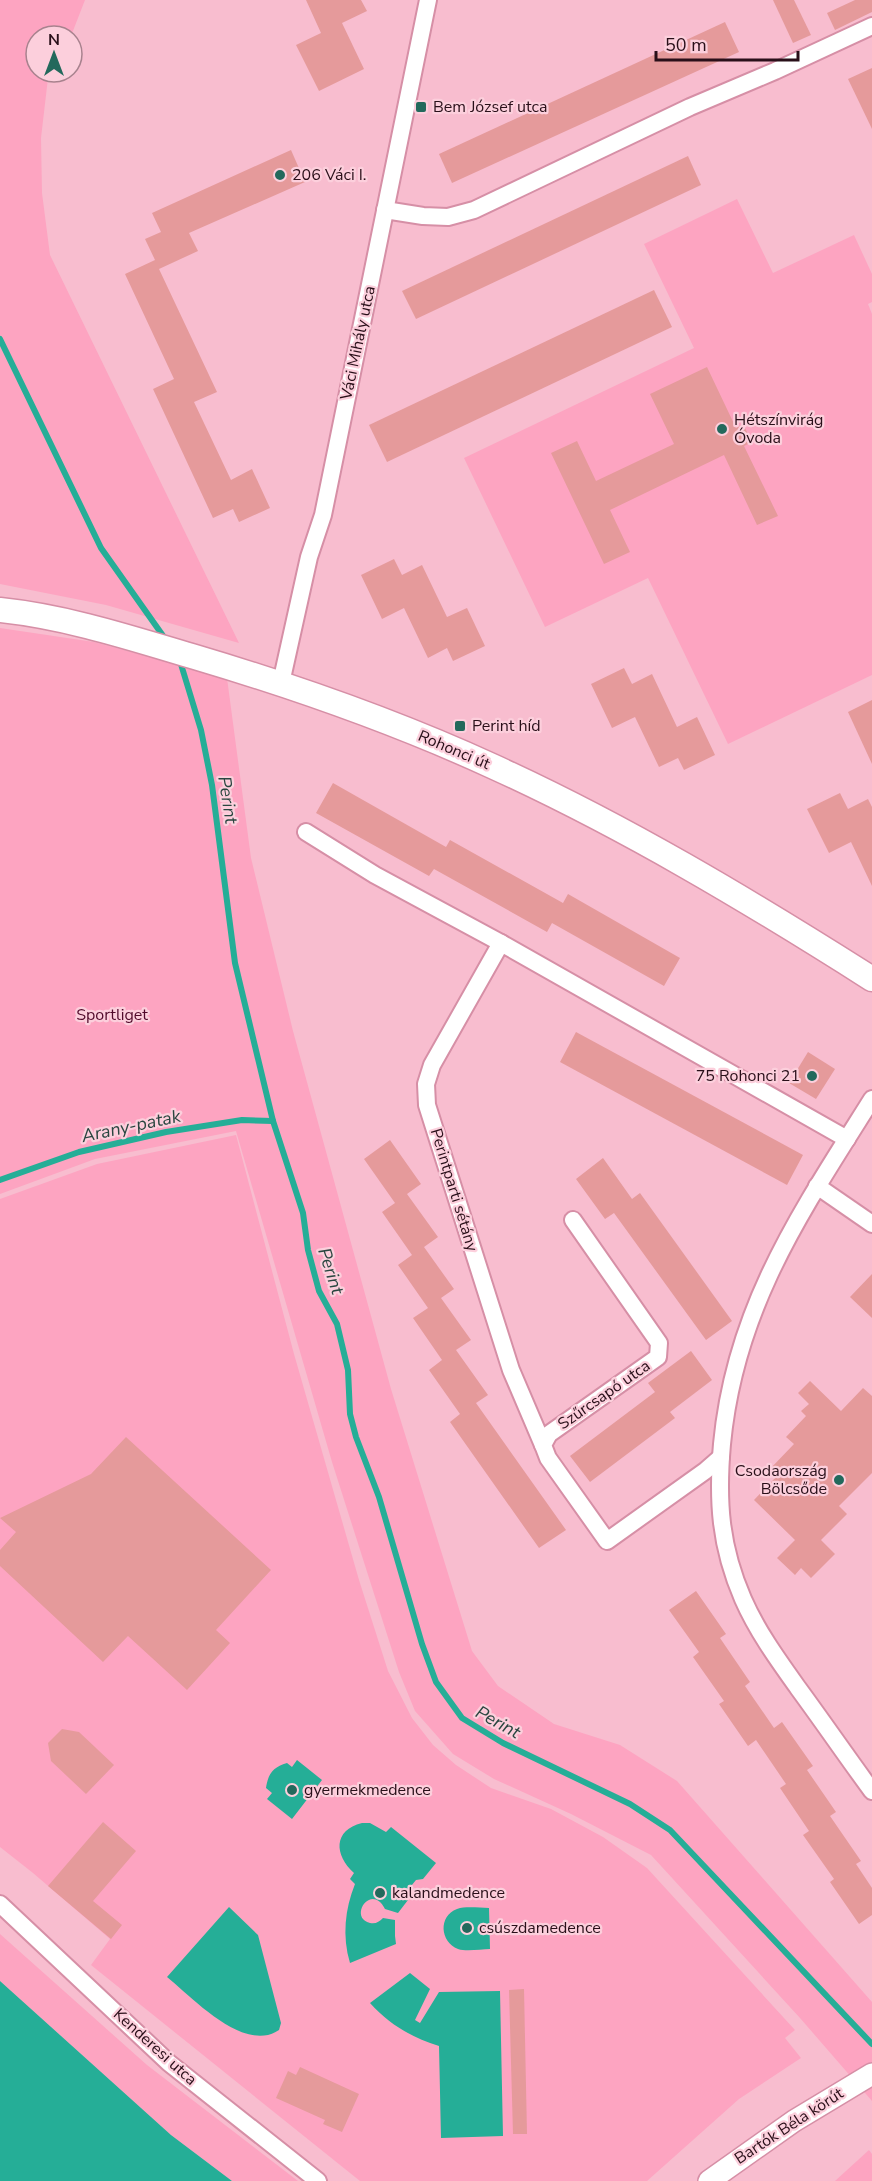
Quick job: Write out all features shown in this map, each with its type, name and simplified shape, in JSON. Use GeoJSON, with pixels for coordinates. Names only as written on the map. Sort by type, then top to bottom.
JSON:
{"type":"FeatureCollection","features":[{"type":"Feature","properties":{"kind":"main road","name":"Rohonci út"},"geometry":{"type":"LineString","coordinates":[[0,610],[105,630],[241,670],[338,703],[481,761],[584,811],[753,905],[872,978]]}},
{"type":"Feature","properties":{"kind":"street","name":"Váci Mihály utca"},"geometry":{"type":"LineString","coordinates":[[281,683],[309,557],[323,515],[428,0]]}},
{"type":"Feature","properties":{"kind":"street"},"geometry":{"type":"LineString","coordinates":[[385,210],[448,217],[474,210],[690,107],[776,71],[872,26]]}},
{"type":"Feature","properties":{"kind":"street"},"geometry":{"type":"LineString","coordinates":[[306,832],[375,875],[501,943],[847,1139]]}},
{"type":"Feature","properties":{"kind":"street","name":"Perintparti sétány"},"geometry":{"type":"LineString","coordinates":[[501,943],[432,1065],[426,1084],[427,1105],[511,1370],[543,1446]]}},
{"type":"Feature","properties":{"kind":"street"},"geometry":{"type":"LineString","coordinates":[[872,1099],[817,1186],[785,1241],[759,1293],[730,1383],[721,1457],[723,1539],[743,1601],[762,1635],[872,1791]]}},
{"type":"Feature","properties":{"kind":"street"},"geometry":{"type":"LineString","coordinates":[[817,1186],[872,1224]]}},
{"type":"Feature","properties":{"kind":"street","name":"Szűrcsapó utca"},"geometry":{"type":"LineString","coordinates":[[573,1220],[660,1342],[658,1357],[549,1434],[543,1446],[548,1458],[607,1541],[721,1457]]}},
{"type":"Feature","properties":{"kind":"street","name":"Kenderesi utca"},"geometry":{"type":"LineString","coordinates":[[0,1904],[169,2063],[318,2181]]}},
{"type":"Feature","properties":{"kind":"street","name":"Bartók Béla körút"},"geometry":{"type":"LineString","coordinates":[[709,2181],[750,2150],[872,2074]]}},
{"type":"Feature","properties":{"kind":"green space"},"geometry":{"type":"Polygon","coordinates":[[[0,0],[85,0],[76,24],[24,24],[24,84],[47,84],[41,138],[42,193],[50,255],[239,643],[106,605],[0,584],[0,0]]]}},
{"type":"Feature","properties":{"kind":"green space"},"geometry":{"type":"Polygon","coordinates":[[[737,199],[773,273],[854,235],[872,274],[872,302],[868,304],[872,314],[872,675],[728,744],[648,578],[545,627],[464,458],[694,348],[644,244],[737,199]]]}},
{"type":"Feature","properties":{"kind":"green space","name":"Sportliget"},"geometry":{"type":"Polygon","coordinates":[[[0,628],[94,642],[227,678],[251,858],[293,1031],[391,1389],[472,1651],[498,1686],[554,1724],[620,1745],[677,1781],[872,2002],[872,2101],[800,2018],[651,1855],[571,1814],[494,1779],[453,1754],[415,1711],[399,1672],[332,1462],[236,1131],[95,1159],[0,1194],[0,628]]]}},
{"type":"Feature","properties":{"kind":"green space"},"geometry":{"type":"Polygon","coordinates":[[[236,1135],[294,1354],[359,1580],[388,1671],[412,1718],[433,1745],[456,1765],[491,1788],[551,1809],[603,1837],[647,1868],[795,2030],[785,2038],[801,2058],[739,2099],[647,2181],[360,2181],[91,1965],[110,1939],[0,1847],[0,1199],[97,1164],[236,1135]]]}},
{"type":"Feature","properties":{"kind":"green space"},"geometry":{"type":"Polygon","coordinates":[[[0,1934],[147,2065],[298,2181],[232,2181],[171,2135],[0,1981],[0,1934]]]}},
{"type":"Feature","properties":{"kind":"green space"},"geometry":{"type":"Polygon","coordinates":[[[869,2150],[872,2154],[872,2181],[835,2181],[869,2150]]]}},
{"type":"Feature","properties":{"kind":"shaded area","name":"gyermekmedence"},"geometry":{"type":"Polygon","coordinates":[[[297,1760],[322,1780],[292,1819],[267,1799],[272,1793],[266,1788],[268,1779],[275,1769],[287,1763],[292,1767],[297,1760]]]}},
{"type":"Feature","properties":{"kind":"shaded area","name":"kalandmedence"},"geometry":{"type":"Polygon","coordinates":[[[362,1823],[370,1823],[386,1832],[391,1827],[436,1863],[423,1879],[416,1880],[407,1891],[408,1900],[398,1913],[385,1909],[374,1899],[364,1904],[361,1915],[364,1920],[372,1923],[383,1918],[395,1920],[396,1944],[350,1963],[346,1943],[346,1923],[355,1884],[350,1879],[354,1873],[343,1859],[340,1844],[341,1837],[346,1831],[362,1823]]]}},
{"type":"Feature","properties":{"kind":"shaded area"},"geometry":{"type":"Polygon","coordinates":[[[229,1907],[258,1935],[281,2023],[279,2030],[265,2035],[250,2035],[219,2020],[167,1977],[229,1907]]]}},
{"type":"Feature","properties":{"kind":"shaded area","name":"csúszdamedence"},"geometry":{"type":"Polygon","coordinates":[[[464,1908],[489,1908],[490,1949],[462,1950],[452,1946],[444,1929],[444,1923],[451,1912],[464,1908]]]}},
{"type":"Feature","properties":{"kind":"shaded area"},"geometry":{"type":"Polygon","coordinates":[[[410,1973],[430,1989],[415,2020],[420,2023],[439,1992],[500,1991],[503,2136],[441,2138],[439,2046],[419,2039],[402,2029],[385,2018],[370,2003],[410,1973]]]}},
{"type":"Feature","properties":{"kind":"shaded area"},"geometry":{"type":"Polygon","coordinates":[[[0,1981],[171,2135],[232,2181],[0,2181],[0,1981]]]}},
{"type":"Feature","properties":{"kind":"building"},"geometry":{"type":"Polygon","coordinates":[[[306,0],[361,0],[367,11],[342,23],[364,69],[319,91],[296,45],[321,33],[306,0]]]}},
{"type":"Feature","properties":{"kind":"building"},"geometry":{"type":"Polygon","coordinates":[[[773,0],[794,0],[811,35],[793,43],[773,0]]]}},
{"type":"Feature","properties":{"kind":"building"},"geometry":{"type":"Polygon","coordinates":[[[855,0],[872,0],[872,12],[835,30],[827,13],[855,0]]]}},
{"type":"Feature","properties":{"kind":"building"},"geometry":{"type":"Polygon","coordinates":[[[725,22],[739,52],[452,183],[439,154],[725,22]]]}},
{"type":"Feature","properties":{"kind":"building"},"geometry":{"type":"Polygon","coordinates":[[[872,68],[872,129],[848,79],[872,68]]]}},
{"type":"Feature","properties":{"kind":"building"},"geometry":{"type":"Polygon","coordinates":[[[291,150],[305,182],[189,233],[198,251],[159,269],[217,392],[194,402],[231,480],[252,469],[270,508],[239,522],[233,509],[213,518],[153,389],[174,379],[125,274],[155,260],[145,239],[161,232],[152,213],[291,150]]]}},
{"type":"Feature","properties":{"kind":"building"},"geometry":{"type":"Polygon","coordinates":[[[688,156],[701,185],[416,319],[402,291],[688,156]]]}},
{"type":"Feature","properties":{"kind":"building"},"geometry":{"type":"Polygon","coordinates":[[[654,290],[672,327],[387,462],[369,425],[654,290]]]}},
{"type":"Feature","properties":{"kind":"building"},"geometry":{"type":"Polygon","coordinates":[[[707,367],[736,428],[743,424],[752,442],[744,446],[778,516],[757,525],[724,455],[610,510],[630,552],[604,564],[551,453],[577,441],[596,481],[674,444],[650,394],[707,367]]]}},
{"type":"Feature","properties":{"kind":"building"},"geometry":{"type":"Polygon","coordinates":[[[394,559],[402,575],[422,565],[447,617],[467,608],[485,646],[453,661],[447,648],[428,658],[404,608],[382,619],[361,575],[394,559]]]}},
{"type":"Feature","properties":{"kind":"building"},"geometry":{"type":"Polygon","coordinates":[[[624,668],[632,684],[652,674],[677,727],[697,717],[715,755],[684,770],[678,758],[659,767],[635,717],[612,728],[591,684],[624,668]]]}},
{"type":"Feature","properties":{"kind":"building"},"geometry":{"type":"Polygon","coordinates":[[[872,700],[872,764],[848,712],[872,700]]]}},
{"type":"Feature","properties":{"kind":"building"},"geometry":{"type":"Polygon","coordinates":[[[333,783],[446,847],[450,840],[563,903],[568,894],[680,958],[664,986],[552,923],[547,932],[434,869],[429,876],[316,813],[333,783]]]}},
{"type":"Feature","properties":{"kind":"building"},"geometry":{"type":"Polygon","coordinates":[[[840,793],[848,809],[868,799],[872,807],[872,886],[851,842],[829,853],[807,809],[840,793]]]}},
{"type":"Feature","properties":{"kind":"building"},"geometry":{"type":"Polygon","coordinates":[[[576,1032],[803,1155],[787,1185],[560,1062],[576,1032]]]}},
{"type":"Feature","properties":{"kind":"building","name":"75 Rohonci 21"},"geometry":{"type":"Polygon","coordinates":[[[808,1052],[835,1069],[816,1099],[789,1083],[808,1052]]]}},
{"type":"Feature","properties":{"kind":"building"},"geometry":{"type":"Polygon","coordinates":[[[390,1140],[421,1184],[407,1194],[438,1237],[424,1247],[454,1289],[441,1298],[471,1340],[456,1350],[488,1395],[476,1403],[566,1530],[539,1548],[450,1422],[460,1414],[429,1370],[442,1360],[413,1318],[428,1308],[398,1265],[412,1255],[382,1212],[395,1203],[364,1159],[390,1140]]]}},
{"type":"Feature","properties":{"kind":"building"},"geometry":{"type":"Polygon","coordinates":[[[603,1158],[632,1199],[640,1193],[732,1321],[706,1340],[614,1213],[605,1219],[576,1179],[603,1158]]]}},
{"type":"Feature","properties":{"kind":"building"},"geometry":{"type":"Polygon","coordinates":[[[872,1274],[872,1318],[850,1297],[872,1274]]]}},
{"type":"Feature","properties":{"kind":"building"},"geometry":{"type":"Polygon","coordinates":[[[691,1351],[712,1380],[670,1412],[675,1418],[590,1482],[570,1456],[655,1392],[648,1383],[691,1351]]]}},
{"type":"Feature","properties":{"kind":"building","name":"Csodaország Bölcsőde"},"geometry":{"type":"Polygon","coordinates":[[[810,1381],[841,1411],[863,1388],[872,1396],[872,1473],[839,1506],[847,1514],[821,1540],[835,1554],[811,1578],[801,1568],[795,1575],[777,1558],[795,1540],[754,1500],[776,1477],[769,1470],[794,1444],[786,1437],[806,1416],[801,1411],[809,1404],[798,1393],[810,1381]]]}},
{"type":"Feature","properties":{"kind":"building"},"geometry":{"type":"Polygon","coordinates":[[[126,1437],[271,1570],[216,1630],[230,1643],[187,1690],[128,1636],[103,1662],[0,1566],[0,1550],[16,1532],[0,1518],[91,1474],[126,1437]]]}},
{"type":"Feature","properties":{"kind":"building"},"geometry":{"type":"Polygon","coordinates":[[[696,1591],[726,1634],[720,1638],[750,1682],[745,1686],[774,1728],[782,1722],[813,1766],[807,1770],[836,1812],[830,1816],[861,1861],[856,1864],[872,1888],[872,1915],[859,1924],[830,1882],[834,1879],[803,1835],[809,1831],[780,1788],[786,1784],[756,1740],[748,1746],[719,1704],[724,1701],[693,1657],[699,1652],[669,1610],[696,1591]]]}},
{"type":"Feature","properties":{"kind":"building"},"geometry":{"type":"Polygon","coordinates":[[[62,1729],[79,1732],[114,1765],[86,1794],[51,1761],[48,1743],[62,1729]]]}},
{"type":"Feature","properties":{"kind":"building"},"geometry":{"type":"Polygon","coordinates":[[[103,1822],[136,1851],[93,1901],[122,1925],[111,1939],[48,1886],[103,1822]]]}},
{"type":"Feature","properties":{"kind":"building"},"geometry":{"type":"Polygon","coordinates":[[[524,1989],[527,2134],[513,2134],[509,1990],[524,1989]]]}},
{"type":"Feature","properties":{"kind":"building"},"geometry":{"type":"Polygon","coordinates":[[[300,2067],[359,2094],[342,2132],[323,2124],[325,2120],[276,2098],[288,2071],[296,2075],[300,2067]]]}},
{"type":"Feature","properties":{"kind":"waterway","name":"Perint"},"geometry":{"type":"LineString","coordinates":[[0,339],[101,548],[166,640]]}},
{"type":"Feature","properties":{"kind":"waterway","name":"Perint"},"geometry":{"type":"LineString","coordinates":[[180,661],[201,730],[212,785],[235,963],[273,1121],[303,1213],[308,1250],[319,1291],[337,1324],[348,1370],[350,1414],[356,1437],[379,1497],[422,1644],[436,1682],[462,1718],[503,1743],[630,1804],[670,1830],[872,2044]]}},
{"type":"Feature","properties":{"kind":"waterway","name":"Arany-patak"},"geometry":{"type":"LineString","coordinates":[[0,1180],[79,1152],[166,1132],[242,1120],[273,1121]]}},
{"type":"Feature","properties":{"kind":"place","name":"Bem József utca"},"geometry":{"type":"Point","coordinates":[421,107]}},
{"type":"Feature","properties":{"kind":"place","name":"206 Váci I."},"geometry":{"type":"Point","coordinates":[280,175]}},
{"type":"Feature","properties":{"kind":"place","name":"Hétszínvirág Óvoda"},"geometry":{"type":"Point","coordinates":[722,429]}},
{"type":"Feature","properties":{"kind":"place","name":"Perint híd"},"geometry":{"type":"Point","coordinates":[460,726]}},
{"type":"Feature","properties":{"kind":"place","name":"75 Rohonci 21"},"geometry":{"type":"Point","coordinates":[812,1076]}},
{"type":"Feature","properties":{"kind":"place","name":"Csodaország Bölcsőde"},"geometry":{"type":"Point","coordinates":[839,1480]}},
{"type":"Feature","properties":{"kind":"place","name":"gyermekmedence"},"geometry":{"type":"Point","coordinates":[292,1790]}},
{"type":"Feature","properties":{"kind":"place","name":"kalandmedence"},"geometry":{"type":"Point","coordinates":[380,1893]}},
{"type":"Feature","properties":{"kind":"place","name":"csúszdamedence"},"geometry":{"type":"Point","coordinates":[467,1928]}}]}
